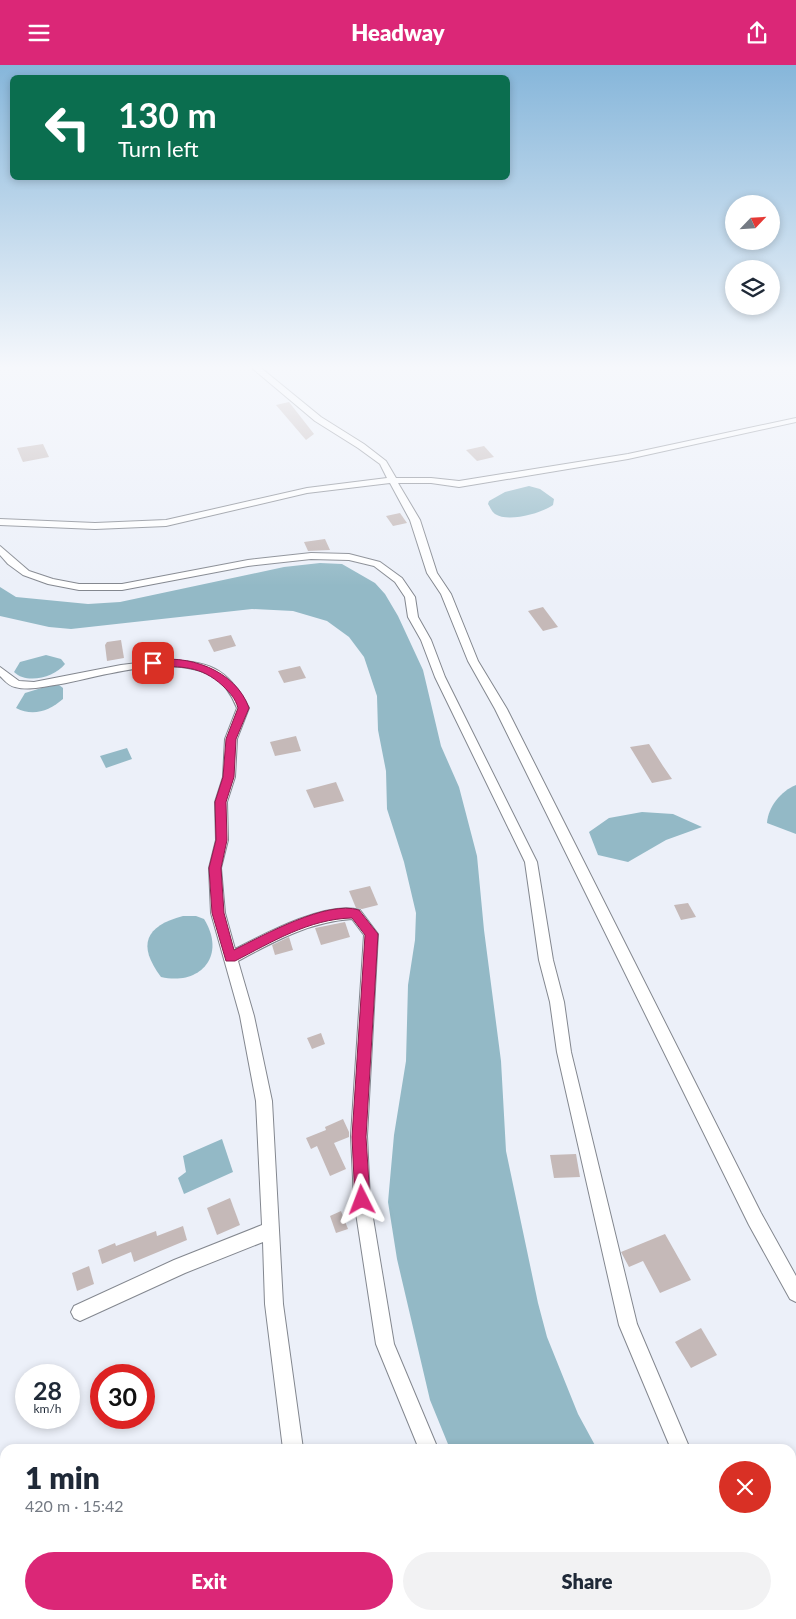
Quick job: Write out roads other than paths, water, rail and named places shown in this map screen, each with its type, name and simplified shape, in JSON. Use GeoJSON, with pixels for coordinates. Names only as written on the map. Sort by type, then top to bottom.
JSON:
{"type":"FeatureCollection","features":[{"type":"Feature","properties":{"kind":"street"},"geometry":{"type":"LineString","coordinates":[[352,441],[383,463],[415,520],[432,573],[446,594],[473,661],[500,709],[751,1210],[796,1293]]}},
{"type":"Feature","properties":{"kind":"street"},"geometry":{"type":"LineString","coordinates":[[0,522],[133,526],[189,519],[218,510],[298,493],[381,479],[468,483],[706,441]]}},
{"type":"Feature","properties":{"kind":"street"},"geometry":{"type":"LineString","coordinates":[[0,549],[11,562],[26,573],[51,582],[79,587],[122,587],[248,563],[311,556],[349,557],[378,564],[399,581],[410,597],[413,617],[426,640],[440,677],[531,862],[546,960],[557,1002],[564,1052],[628,1325],[679,1444]]}},
{"type":"Feature","properties":{"kind":"street"},"geometry":{"type":"LineString","coordinates":[[0,670],[16,684],[34,685],[153,663],[188,664],[214,673],[239,696],[244,708],[231,739],[229,777],[221,802],[222,840],[215,868],[218,913],[247,1016],[264,1101],[274,1304],[292,1444]]}},
{"type":"Feature","properties":{"kind":"street"},"geometry":{"type":"LineString","coordinates":[[230,958],[283,931],[331,914],[355,914],[371,934],[360,1127],[362,1200],[385,1344],[427,1444]]}},
{"type":"Feature","properties":{"kind":"street"},"geometry":{"type":"LineString","coordinates":[[80,1312],[180,1266],[271,1230]]}},
{"type":"Feature","properties":{"kind":"water"},"geometry":{"type":"Polygon","coordinates":[[[529,486],[540,489],[554,499],[553,505],[533,514],[508,518],[495,514],[488,504],[489,501],[505,492],[529,486]]]}},
{"type":"Feature","properties":{"kind":"water"},"geometry":{"type":"Polygon","coordinates":[[[320,563],[342,564],[375,583],[385,594],[398,616],[423,670],[441,746],[459,787],[477,856],[484,930],[501,1061],[506,1151],[538,1303],[547,1337],[578,1414],[594,1444],[448,1444],[430,1400],[397,1259],[388,1202],[394,1135],[406,1061],[408,985],[415,940],[416,913],[404,862],[387,809],[386,771],[378,730],[377,696],[364,657],[349,637],[327,621],[293,611],[252,609],[71,629],[49,627],[0,616],[0,587],[16,597],[88,604],[120,602],[284,567],[320,563]]]}},
{"type":"Feature","properties":{"kind":"water"},"geometry":{"type":"Polygon","coordinates":[[[46,655],[61,659],[65,664],[55,673],[41,678],[26,678],[14,672],[20,662],[46,655]]]}},
{"type":"Feature","properties":{"kind":"water"},"geometry":{"type":"Polygon","coordinates":[[[59,685],[63,688],[63,699],[52,707],[35,712],[22,711],[16,708],[25,693],[48,686],[59,685]]]}},
{"type":"Feature","properties":{"kind":"water"},"geometry":{"type":"Polygon","coordinates":[[[127,748],[132,759],[106,768],[100,756],[127,748]]]}},
{"type":"Feature","properties":{"kind":"water"},"geometry":{"type":"Polygon","coordinates":[[[796,785],[796,834],[767,823],[770,811],[776,800],[785,791],[796,785]]]}},
{"type":"Feature","properties":{"kind":"water"},"geometry":{"type":"Polygon","coordinates":[[[642,812],[673,814],[702,827],[666,840],[628,862],[598,855],[589,832],[609,818],[642,812]]]}},
{"type":"Feature","properties":{"kind":"water"},"geometry":{"type":"Polygon","coordinates":[[[183,916],[196,916],[204,919],[210,932],[211,956],[206,965],[198,972],[187,977],[175,979],[161,977],[153,966],[149,955],[147,946],[149,938],[160,925],[183,916]]]}},
{"type":"Feature","properties":{"kind":"water"},"geometry":{"type":"Polygon","coordinates":[[[222,1139],[233,1172],[184,1194],[178,1178],[186,1172],[183,1156],[222,1139]]]}}]}
